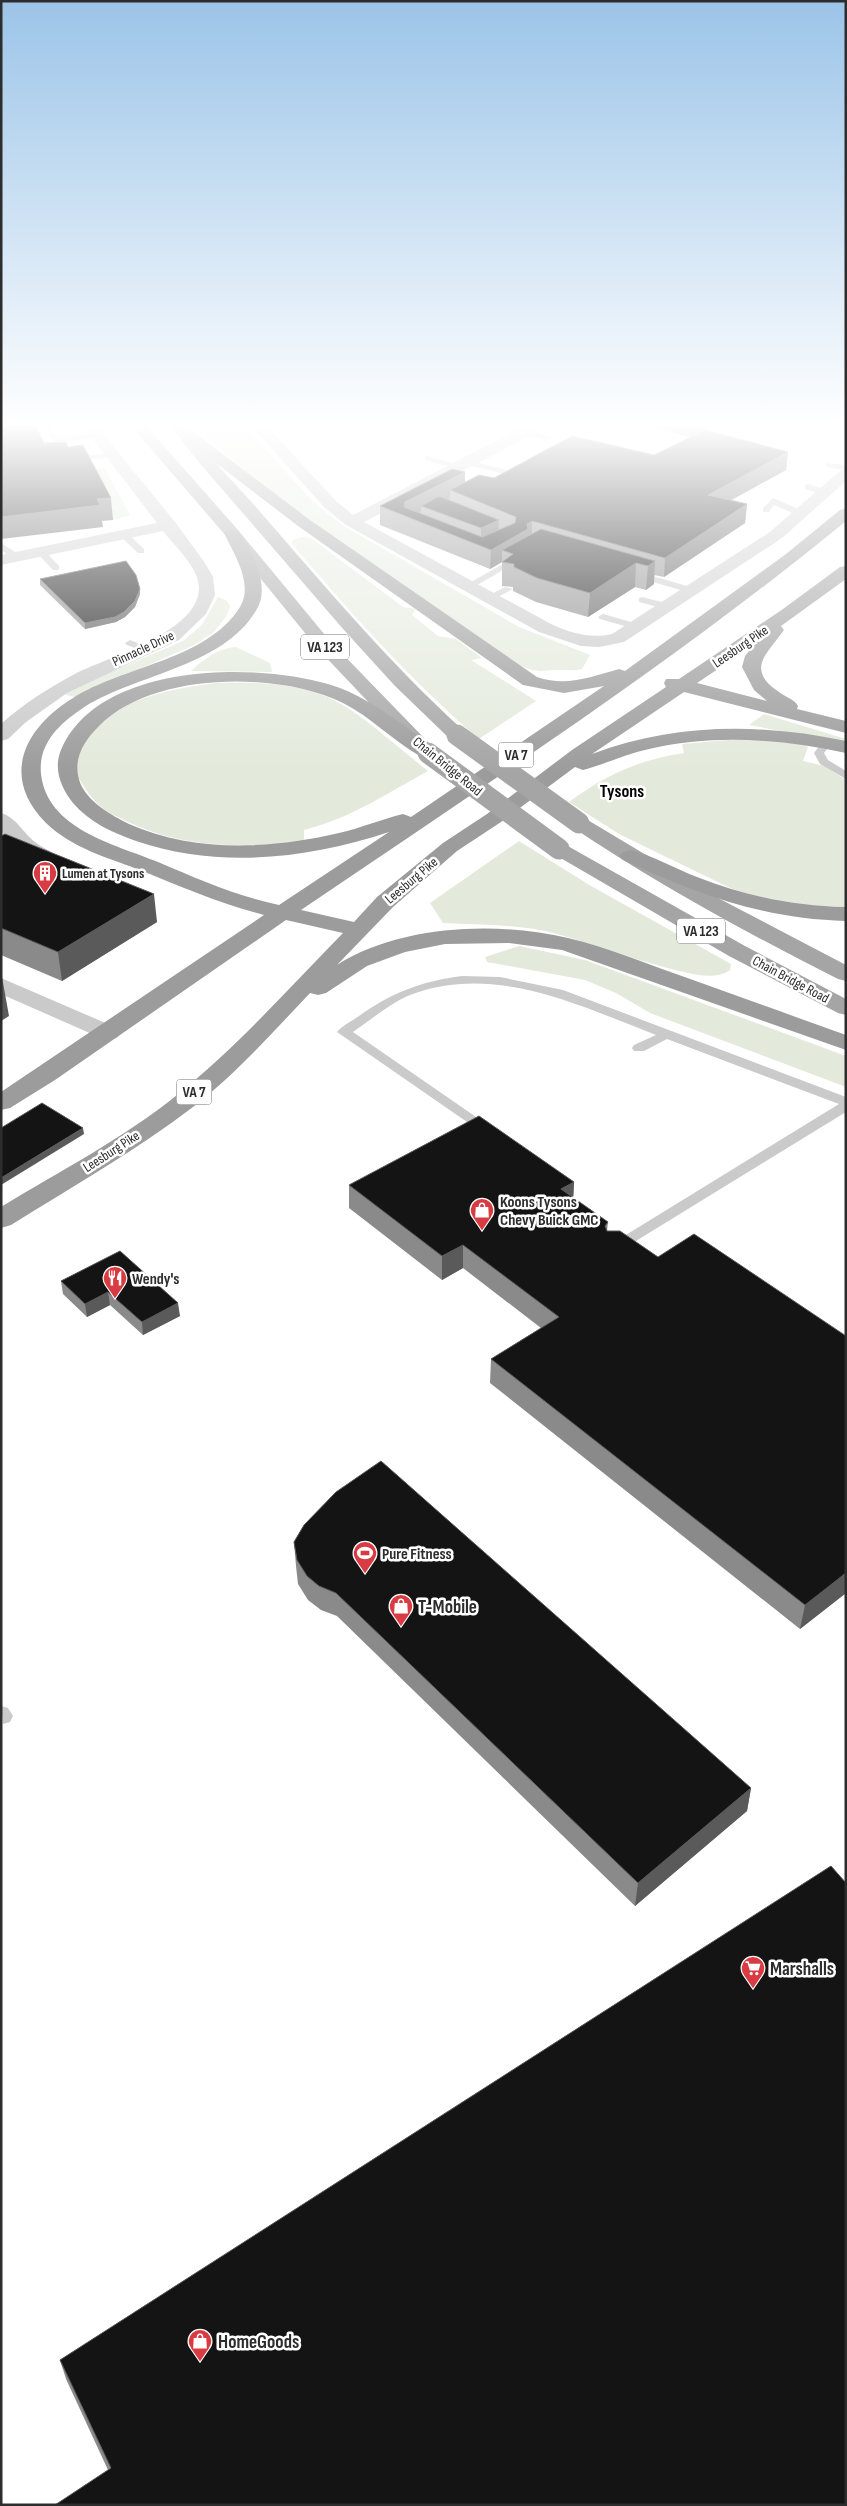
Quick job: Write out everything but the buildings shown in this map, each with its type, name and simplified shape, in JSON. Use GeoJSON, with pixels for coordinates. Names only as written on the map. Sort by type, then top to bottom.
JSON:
{"type":"FeatureCollection","features":[{"type":"Feature","properties":{"kind":"highway"},"geometry":{"type":"LineString","coordinates":[[234,538],[253,585],[254,595],[246,612],[233,626],[213,641],[190,654],[104,688],[64,712],[37,742],[31,758],[30,774],[32,789],[40,803],[55,820],[78,836],[103,848],[238,902],[357,929]]}},
{"type":"Feature","properties":{"kind":"highway"},"geometry":{"type":"LineString","coordinates":[[327,538],[530,681],[543,686],[573,688],[649,677],[684,684],[842,727]]}},
{"type":"Feature","properties":{"kind":"highway"},"geometry":{"type":"LineString","coordinates":[[649,677],[761,580],[814,538]]}},
{"type":"Feature","properties":{"kind":"highway","name":"Leesburg Pike"},"geometry":{"type":"LineString","coordinates":[[1,1219],[136,1135],[185,1101],[236,1057],[281,1012],[357,929],[414,875],[540,782],[789,613],[846,571]]}},
{"type":"Feature","properties":{"kind":"highway"},"geometry":{"type":"LineString","coordinates":[[789,613],[754,656],[751,667],[753,676],[759,686],[782,702],[842,727]]}},
{"type":"Feature","properties":{"kind":"highway","name":"VA 7"},"geometry":{"type":"LineString","coordinates":[[1,1103],[108,1033],[589,706],[649,677]]}},
{"type":"Feature","properties":{"kind":"highway"},"geometry":{"type":"LineString","coordinates":[[428,753],[366,707],[323,688],[276,678],[217,678],[154,689],[117,704],[101,714],[88,724],[73,744],[68,759],[68,775],[73,790],[84,804],[101,817],[123,829],[150,839],[215,851],[251,853],[319,845],[382,828],[444,804]]}},
{"type":"Feature","properties":{"kind":"highway"},"geometry":{"type":"LineString","coordinates":[[540,782],[624,749],[695,734],[758,733],[846,747]]}},
{"type":"Feature","properties":{"kind":"highway"},"geometry":{"type":"LineString","coordinates":[[630,856],[724,897],[794,912],[846,914]]}},
{"type":"Feature","properties":{"kind":"highway"},"geometry":{"type":"LineString","coordinates":[[281,1012],[359,961],[386,949],[445,937],[509,936],[565,944],[846,1043]]}},
{"type":"Feature","properties":{"kind":"main road","name":"Chain Bridge Road"},"geometry":{"type":"LineString","coordinates":[[236,538],[341,665],[428,753],[558,849],[737,951],[846,1008]]}},
{"type":"Feature","properties":{"kind":"main road","name":"Chain Bridge Road"},"geometry":{"type":"LineString","coordinates":[[274,538],[370,651],[419,701],[457,734],[509,774],[630,856],[767,935],[846,974]]}},
{"type":"Feature","properties":{"kind":"street"},"geometry":{"type":"LineString","coordinates":[[9,558],[106,538]]}},
{"type":"Feature","properties":{"kind":"street","name":"Pinnacle Drive"},"geometry":{"type":"LineString","coordinates":[[1,735],[24,712],[53,692],[138,646],[173,636],[189,624],[205,602],[208,590],[205,578],[177,538]]}},
{"type":"Feature","properties":{"kind":"street"},"geometry":{"type":"LineString","coordinates":[[381,538],[489,598],[563,636],[579,641],[607,641],[618,638],[771,538]]}},
{"type":"Feature","properties":{"kind":"street"},"geometry":{"type":"LineString","coordinates":[[754,549],[754,559],[762,569],[761,580]]}},
{"type":"Feature","properties":{"kind":"street"},"geometry":{"type":"LineString","coordinates":[[1,819],[10,843],[27,846],[67,870]]}},
{"type":"Feature","properties":{"kind":"street"},"geometry":{"type":"LineString","coordinates":[[1,985],[108,1033]]}},
{"type":"Feature","properties":{"kind":"lane"},"geometry":{"type":"LineString","coordinates":[[128,538],[140,551]]}},
{"type":"Feature","properties":{"kind":"lane"},"geometry":{"type":"LineString","coordinates":[[1,546],[9,558]]}},
{"type":"Feature","properties":{"kind":"lane"},"geometry":{"type":"LineString","coordinates":[[41,552],[56,568]]}},
{"type":"Feature","properties":{"kind":"lane"},"geometry":{"type":"LineString","coordinates":[[469,586],[532,552]]}},
{"type":"Feature","properties":{"kind":"lane"},"geometry":{"type":"LineString","coordinates":[[624,571],[691,590]]}},
{"type":"Feature","properties":{"kind":"lane"},"geometry":{"type":"LineString","coordinates":[[489,598],[508,589]]}},
{"type":"Feature","properties":{"kind":"lane"},"geometry":{"type":"LineString","coordinates":[[642,600],[666,606]]}},
{"type":"Feature","properties":{"kind":"lane"},"geometry":{"type":"LineString","coordinates":[[603,616],[635,626]]}},
{"type":"Feature","properties":{"kind":"lane"},"geometry":{"type":"LineString","coordinates":[[827,743],[819,754],[821,759],[846,776]]}},
{"type":"Feature","properties":{"kind":"lane"},"geometry":{"type":"LineString","coordinates":[[485,1128],[344,1032],[404,993],[436,984],[489,979],[523,983],[558,994],[846,1104]]}},
{"type":"Feature","properties":{"kind":"lane"},"geometry":{"type":"LineString","coordinates":[[639,1048],[664,1034]]}},
{"type":"Feature","properties":{"kind":"lane"},"geometry":{"type":"LineString","coordinates":[[612,1250],[846,1104]]}},
{"type":"Feature","properties":{"kind":"shaded area"},"geometry":{"type":"Polygon","coordinates":[[[311,538],[403,607],[415,609],[412,615],[438,636],[456,639],[482,658],[471,660],[536,701],[479,739],[405,670],[292,544],[293,540],[311,538]]]}},
{"type":"Feature","properties":{"kind":"shaded area"},"geometry":{"type":"Polygon","coordinates":[[[334,538],[364,538],[519,627],[590,655],[582,669],[537,671],[519,665],[334,538]]]}},
{"type":"Feature","properties":{"kind":"shaded area"},"geometry":{"type":"Polygon","coordinates":[[[218,597],[226,600],[230,606],[227,615],[214,632],[194,645],[75,697],[66,695],[66,691],[183,641],[202,625],[218,597]]]}},
{"type":"Feature","properties":{"kind":"shaded area"},"geometry":{"type":"Polygon","coordinates":[[[236,647],[270,663],[272,672],[191,671],[201,662],[223,649],[236,647]]]}},
{"type":"Feature","properties":{"kind":"shaded area"},"geometry":{"type":"Polygon","coordinates":[[[216,683],[265,683],[281,685],[328,697],[365,720],[428,771],[353,812],[322,825],[304,830],[304,841],[281,844],[235,845],[189,841],[145,829],[101,807],[89,794],[74,770],[82,747],[94,729],[110,715],[128,704],[149,696],[216,683]]]}},
{"type":"Feature","properties":{"kind":"shaded area"},"geometry":{"type":"Polygon","coordinates":[[[764,714],[846,739],[846,743],[749,725],[764,714]]]}},
{"type":"Feature","properties":{"kind":"shaded area"},"geometry":{"type":"Polygon","coordinates":[[[729,740],[758,740],[803,744],[808,747],[803,761],[824,766],[846,780],[846,907],[795,905],[757,897],[730,888],[619,834],[569,802],[596,784],[623,770],[652,760],[684,753],[682,744],[729,740]]]}},
{"type":"Feature","properties":{"kind":"shaded area"},"geometry":{"type":"Polygon","coordinates":[[[519,841],[591,886],[731,964],[730,970],[723,974],[699,975],[653,964],[571,938],[529,928],[443,923],[430,903],[519,841]]]}},
{"type":"Feature","properties":{"kind":"shaded area"},"geometry":{"type":"Polygon","coordinates":[[[519,946],[585,960],[846,1056],[846,1087],[650,1013],[616,993],[585,980],[487,962],[485,957],[519,946]]]}},
{"type":"Feature","properties":{"kind":"place","name":"Lumen at Tysons"},"geometry":{"type":"Point","coordinates":[45,894]}},
{"type":"Feature","properties":{"kind":"place","name":"Koons Tysons Chevy Buick GMC"},"geometry":{"type":"Point","coordinates":[482,1231]}},
{"type":"Feature","properties":{"kind":"place","name":"Wendy's"},"geometry":{"type":"Point","coordinates":[115,1299]}},
{"type":"Feature","properties":{"kind":"place","name":"Pure Fitness"},"geometry":{"type":"Point","coordinates":[365,1574]}},
{"type":"Feature","properties":{"kind":"place","name":"T-Mobile"},"geometry":{"type":"Point","coordinates":[401,1627]}},
{"type":"Feature","properties":{"kind":"place","name":"Marshalls"},"geometry":{"type":"Point","coordinates":[753,1989]}},
{"type":"Feature","properties":{"kind":"place","name":"HomeGoods"},"geometry":{"type":"Point","coordinates":[200,2362]}},
{"type":"Feature","properties":{"kind":"district","name":"Tysons"},"geometry":{"type":"Point","coordinates":[622,791]}}]}
